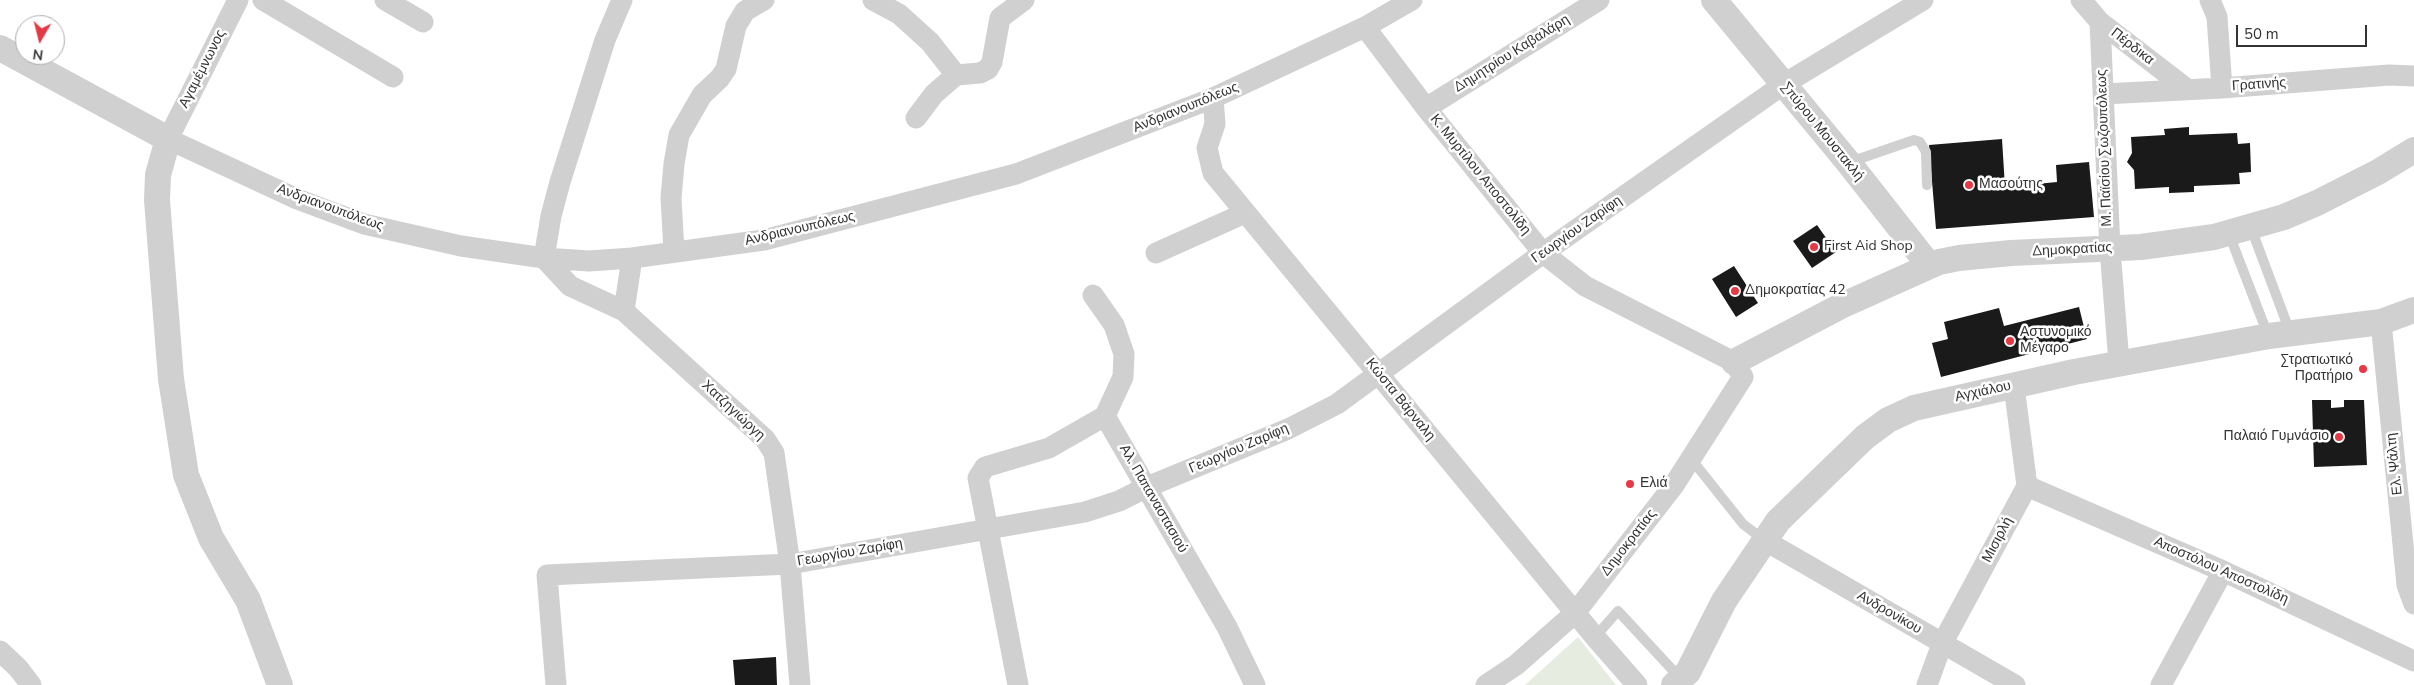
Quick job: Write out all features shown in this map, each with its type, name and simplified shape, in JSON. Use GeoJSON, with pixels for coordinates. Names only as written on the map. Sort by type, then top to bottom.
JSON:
{"type":"FeatureCollection","features":[{"type":"Feature","properties":{"kind":"street","name":"Αγαμέμνωνος"},"geometry":{"type":"LineString","coordinates":[[168,139],[238,0]]}},
{"type":"Feature","properties":{"kind":"street"},"geometry":{"type":"LineString","coordinates":[[263,0],[393,77]]}},
{"type":"Feature","properties":{"kind":"street"},"geometry":{"type":"LineString","coordinates":[[385,0],[422,22]]}},
{"type":"Feature","properties":{"kind":"street"},"geometry":{"type":"LineString","coordinates":[[544,258],[551,216],[560,182],[605,40],[622,0]]}},
{"type":"Feature","properties":{"kind":"street"},"geometry":{"type":"LineString","coordinates":[[674,251],[671,198],[679,135],[702,95],[720,78],[726,69],[736,26],[745,11],[764,0]]}},
{"type":"Feature","properties":{"kind":"street"},"geometry":{"type":"LineString","coordinates":[[873,0],[899,14],[912,25],[930,42],[956,75]]}},
{"type":"Feature","properties":{"kind":"street"},"geometry":{"type":"LineString","coordinates":[[916,118],[934,94],[956,75],[980,73],[988,69],[992,62],[1000,18],[1024,0]]}},
{"type":"Feature","properties":{"kind":"street","name":"Ανδριανουπόλεως"},"geometry":{"type":"LineString","coordinates":[[168,139],[297,199],[364,224],[461,246],[544,258],[589,261],[632,258],[764,240],[1016,174],[1214,98],[1365,27],[1412,0]]}},
{"type":"Feature","properties":{"kind":"street","name":"Δημητρίου Καβαλάρη"},"geometry":{"type":"LineString","coordinates":[[1426,108],[1599,0]]}},
{"type":"Feature","properties":{"kind":"street","name":"Σπύρου Μουστακλή"},"geometry":{"type":"LineString","coordinates":[[1714,0],[1848,162],[1928,266]]}},
{"type":"Feature","properties":{"kind":"street","name":"Γεωργίου Ζαρίφη"},"geometry":{"type":"LineString","coordinates":[[556,685],[547,575],[790,564],[1085,512],[1119,501],[1148,487],[1288,429],[1338,404],[1543,253],[1784,84],[1923,0]]}},
{"type":"Feature","properties":{"kind":"street","name":"Πέρδικα"},"geometry":{"type":"LineString","coordinates":[[2081,0],[2100,22],[2187,90]]}},
{"type":"Feature","properties":{"kind":"street"},"geometry":{"type":"LineString","coordinates":[[2210,0],[2217,17],[2222,88]]}},
{"type":"Feature","properties":{"kind":"street","name":"Μ. Παϊσίου Σωζουπόλεως"},"geometry":{"type":"LineString","coordinates":[[2100,22],[2110,258],[2119,363]]}},
{"type":"Feature","properties":{"kind":"street","name":"Κ. Μυρτίλου Αποστολίδη"},"geometry":{"type":"LineString","coordinates":[[1365,27],[1426,108],[1543,253],[1585,286],[1738,370]]}},
{"type":"Feature","properties":{"kind":"street"},"geometry":{"type":"LineString","coordinates":[[0,48],[168,139],[158,175],[157,200],[171,379],[186,475],[211,538],[248,600],[280,685]]}},
{"type":"Feature","properties":{"kind":"street","name":"Γρατινής"},"geometry":{"type":"LineString","coordinates":[[2103,94],[2222,88],[2389,75],[2414,76]]}},
{"type":"Feature","properties":{"kind":"street","name":"Κώστα Βάρναλη"},"geometry":{"type":"LineString","coordinates":[[1214,98],[1215,124],[1207,148],[1213,173],[1595,638],[1637,685]]}},
{"type":"Feature","properties":{"kind":"street"},"geometry":{"type":"LineString","coordinates":[[2243,239],[2378,172],[2414,150]]}},
{"type":"Feature","properties":{"kind":"street"},"geometry":{"type":"LineString","coordinates":[[1738,370],[1944,279],[2110,258],[2176,261],[2243,239],[2323,220],[2414,171]]}},
{"type":"Feature","properties":{"kind":"street"},"geometry":{"type":"LineString","coordinates":[[1156,253],[1245,213]]}},
{"type":"Feature","properties":{"kind":"street","name":"Χατζηγιώργη"},"geometry":{"type":"LineString","coordinates":[[544,258],[575,289],[624,311],[772,448],[777,464],[790,564],[800,685]]}},
{"type":"Feature","properties":{"kind":"street"},"geometry":{"type":"LineString","coordinates":[[624,311],[632,258]]}},
{"type":"Feature","properties":{"kind":"street","name":"Δημοκρατίας"},"geometry":{"type":"LineString","coordinates":[[1486,685],[1516,665],[1575,613],[1692,460],[1738,370],[1841,306],[1928,266],[1959,258],[2110,258]]}},
{"type":"Feature","properties":{"kind":"street"},"geometry":{"type":"LineString","coordinates":[[1018,685],[978,478],[986,468],[1049,448],[1105,416],[1123,377],[1124,354],[1114,325],[1093,295]]}},
{"type":"Feature","properties":{"kind":"street","name":"Αγχιάλου"},"geometry":{"type":"LineString","coordinates":[[1681,680],[1724,601],[1778,521],[1865,438],[1888,420],[1914,408],[2119,363],[2280,335],[2381,322],[2414,310]]}},
{"type":"Feature","properties":{"kind":"street","name":"Ελ. Ψάλτη"},"geometry":{"type":"LineString","coordinates":[[2381,322],[2407,585],[2414,604]]}},
{"type":"Feature","properties":{"kind":"street"},"geometry":{"type":"LineString","coordinates":[[2014,386],[2027,486]]}},
{"type":"Feature","properties":{"kind":"street","name":"Αλ. Παπαναστασιού"},"geometry":{"type":"LineString","coordinates":[[1105,416],[1148,487],[1227,627],[1256,685]]}},
{"type":"Feature","properties":{"kind":"street","name":"Αποστόλου Αποστολίδη"},"geometry":{"type":"LineString","coordinates":[[2027,486],[2223,571],[2414,660]]}},
{"type":"Feature","properties":{"kind":"street","name":"Μισιρλή"},"geometry":{"type":"LineString","coordinates":[[1926,685],[1942,644],[2027,486]]}},
{"type":"Feature","properties":{"kind":"street","name":"Ανδρονίκου"},"geometry":{"type":"LineString","coordinates":[[1764,540],[2016,685]]}},
{"type":"Feature","properties":{"kind":"street"},"geometry":{"type":"LineString","coordinates":[[2161,685],[2223,571]]}},
{"type":"Feature","properties":{"kind":"street"},"geometry":{"type":"LineString","coordinates":[[0,651],[18,668],[31,685]]}},
{"type":"Feature","properties":{"kind":"lane"},"geometry":{"type":"LineString","coordinates":[[1848,162],[1914,140],[1920,142],[1926,152],[1927,185]]}},
{"type":"Feature","properties":{"kind":"lane"},"geometry":{"type":"LineString","coordinates":[[2243,239],[2280,335]]}},
{"type":"Feature","properties":{"kind":"lane"},"geometry":{"type":"LineString","coordinates":[[2243,239],[2280,335]]}},
{"type":"Feature","properties":{"kind":"lane"},"geometry":{"type":"LineString","coordinates":[[1692,460],[1743,524],[1764,540]]}},
{"type":"Feature","properties":{"kind":"lane"},"geometry":{"type":"LineString","coordinates":[[1595,638],[1618,611],[1681,680]]}},
{"type":"Feature","properties":{"kind":"shaded area"},"geometry":{"type":"Polygon","coordinates":[[[1578,637],[1616,685],[1525,685],[1578,637]]]}},
{"type":"Feature","properties":{"kind":"building"},"geometry":{"type":"Polygon","coordinates":[[[2189,127],[2189,135],[2237,133],[2238,144],[2250,143],[2251,172],[2239,173],[2240,184],[2194,186],[2194,192],[2169,193],[2169,187],[2135,189],[2134,170],[2127,162],[2132,153],[2131,137],[2165,135],[2164,129],[2189,127]]]}},
{"type":"Feature","properties":{"kind":"building","name":"Μασούτης"},"geometry":{"type":"Polygon","coordinates":[[[2002,139],[2005,187],[2057,182],[2056,165],[2089,162],[2094,217],[1936,229],[1929,145],[2002,139]]]}},
{"type":"Feature","properties":{"kind":"building","name":"First Aid Shop"},"geometry":{"type":"Polygon","coordinates":[[[1817,225],[1836,252],[1812,268],[1793,241],[1817,225]]]}},
{"type":"Feature","properties":{"kind":"building","name":"Δημοκρατίας 42"},"geometry":{"type":"Polygon","coordinates":[[[1734,266],[1758,303],[1736,317],[1712,279],[1734,266]]]}},
{"type":"Feature","properties":{"kind":"building","name":"Αστυνομικό Μέγαρο"},"geometry":{"type":"Polygon","coordinates":[[[2079,307],[2087,339],[1941,377],[1932,343],[1948,339],[1944,322],[1999,308],[2004,326],[2079,307]]]}},
{"type":"Feature","properties":{"kind":"building","name":"Παλαιό Γυμνάσιο"},"geometry":{"type":"Polygon","coordinates":[[[2312,400],[2331,400],[2331,408],[2344,407],[2344,400],[2364,400],[2367,465],[2314,467],[2312,400]]]}},
{"type":"Feature","properties":{"kind":"building"},"geometry":{"type":"Polygon","coordinates":[[[776,657],[777,685],[735,685],[733,660],[776,657]]]}},
{"type":"Feature","properties":{"kind":"place","name":"Μασούτης"},"geometry":{"type":"Point","coordinates":[1969,185]}},
{"type":"Feature","properties":{"kind":"place","name":"First Aid Shop"},"geometry":{"type":"Point","coordinates":[1814,247]}},
{"type":"Feature","properties":{"kind":"place","name":"Δημοκρατίας 42"},"geometry":{"type":"Point","coordinates":[1735,291]}},
{"type":"Feature","properties":{"kind":"place","name":"Αστυνομικό Μέγαρο"},"geometry":{"type":"Point","coordinates":[2010,341]}},
{"type":"Feature","properties":{"kind":"place","name":"Στρατιωτικό Πρατήριο"},"geometry":{"type":"Point","coordinates":[2363,369]}},
{"type":"Feature","properties":{"kind":"place","name":"Παλαιό Γυμνάσιο"},"geometry":{"type":"Point","coordinates":[2339,437]}},
{"type":"Feature","properties":{"kind":"place","name":"Ελιά"},"geometry":{"type":"Point","coordinates":[1630,484]}}]}
